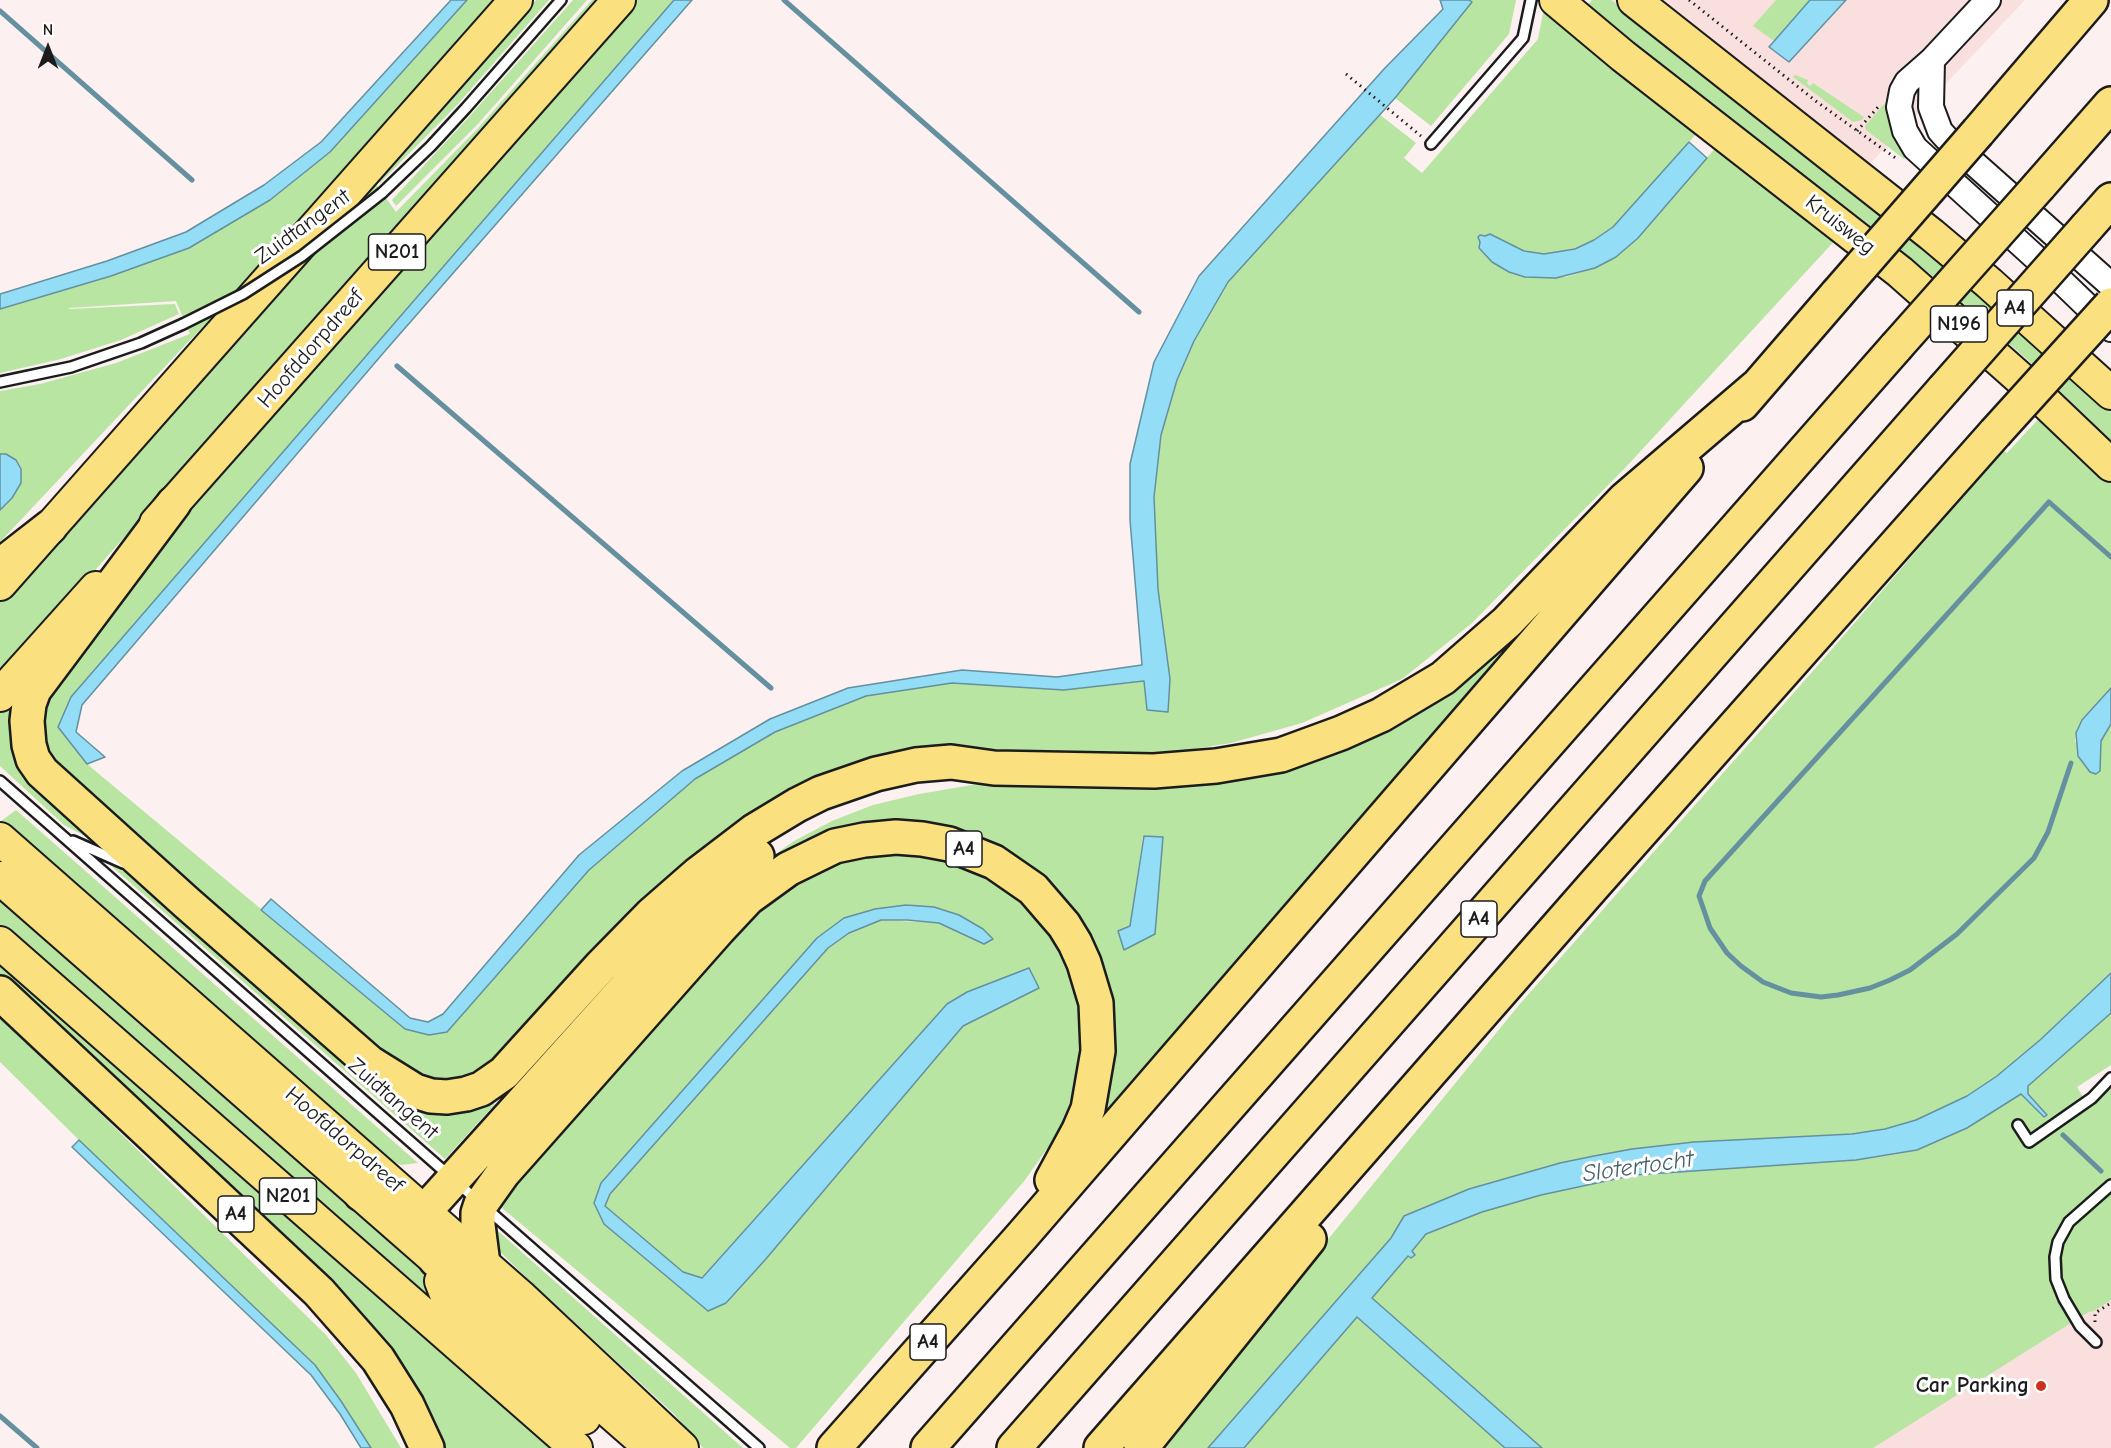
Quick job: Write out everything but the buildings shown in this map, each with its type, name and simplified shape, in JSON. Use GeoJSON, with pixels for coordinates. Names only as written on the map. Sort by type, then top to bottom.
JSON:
{"type":"FeatureCollection","features":[{"type":"Feature","properties":{"kind":"highway"},"geometry":{"type":"LineString","coordinates":[[0,584],[516,0]]}},
{"type":"Feature","properties":{"kind":"highway","name":"Hoofddorpdreef"},"geometry":{"type":"LineString","coordinates":[[0,695],[60,626],[174,503],[619,0]]}},
{"type":"Feature","properties":{"kind":"highway","name":"Kruisweg"},"geometry":{"type":"LineString","coordinates":[[1556,0],[1623,56],[1900,272],[2031,388],[2111,465]]}},
{"type":"Feature","properties":{"kind":"highway","name":"N196"},"geometry":{"type":"LineString","coordinates":[[1634,0],[1989,283],[2111,393]]}},
{"type":"Feature","properties":{"kind":"highway","name":"A4"},"geometry":{"type":"LineString","coordinates":[[834,1448],[1022,1236],[2091,0]]}},
{"type":"Feature","properties":{"kind":"highway"},"geometry":{"type":"LineString","coordinates":[[928,1448],[2111,104]]}},
{"type":"Feature","properties":{"kind":"highway","name":"A4"},"geometry":{"type":"LineString","coordinates":[[1014,1448],[2111,200]]}},
{"type":"Feature","properties":{"kind":"highway"},"geometry":{"type":"LineString","coordinates":[[1101,1448],[1497,995],[2111,305]]}},
{"type":"Feature","properties":{"kind":"highway","name":"A4"},"geometry":{"type":"LineString","coordinates":[[159,878],[370,1063],[415,1091],[431,1096],[466,1094],[481,1089],[504,1073],[609,957],[651,915],[699,873],[754,831],[797,805],[844,784],[916,765],[951,762],[994,768],[1154,771],[1216,766],[1281,754],[1341,734],[1381,715],[1443,678],[1507,622],[1625,499],[1756,387]]}},
{"type":"Feature","properties":{"kind":"highway"},"geometry":{"type":"LineString","coordinates":[[159,878],[42,772],[33,759],[29,746],[27,721],[34,690],[174,503]]}},
{"type":"Feature","properties":{"kind":"highway"},"geometry":{"type":"LineString","coordinates":[[0,566],[50,527]]}},
{"type":"Feature","properties":{"kind":"highway","name":"A4"},"geometry":{"type":"LineString","coordinates":[[453,1179],[685,922],[722,885],[759,855],[808,823],[845,804],[885,788],[933,777],[994,768]]}},
{"type":"Feature","properties":{"kind":"highway","name":"A4"},"geometry":{"type":"LineString","coordinates":[[481,1204],[503,1173],[555,1112],[748,898],[788,869],[822,851],[847,843],[896,837],[949,844],[994,862],[1014,875],[1033,889],[1064,925],[1087,973],[1096,1003],[1098,1027],[1098,1051],[1088,1108],[1079,1130],[1022,1236]]}},
{"type":"Feature","properties":{"kind":"highway","name":"Hoofddorpdreef"},"geometry":{"type":"LineString","coordinates":[[0,839],[425,1211],[682,1448]]}},
{"type":"Feature","properties":{"kind":"highway","name":"Hoofddorpdreef"},"geometry":{"type":"LineString","coordinates":[[0,878],[651,1448]]}},
{"type":"Feature","properties":{"kind":"highway","name":"N201"},"geometry":{"type":"LineString","coordinates":[[0,943],[576,1448]]}},
{"type":"Feature","properties":{"kind":"highway","name":"A4"},"geometry":{"type":"LineString","coordinates":[[0,993],[319,1292],[378,1359],[407,1405],[427,1448]]}},
{"type":"Feature","properties":{"kind":"highway"},"geometry":{"type":"LineString","coordinates":[[1141,1448],[1277,1281],[1497,995]]}},
{"type":"Feature","properties":{"kind":"highway"},"geometry":{"type":"LineString","coordinates":[[425,1211],[453,1179]]}},
{"type":"Feature","properties":{"kind":"highway"},"geometry":{"type":"LineString","coordinates":[[361,1194],[425,1211]]}},
{"type":"Feature","properties":{"kind":"highway"},"geometry":{"type":"LineString","coordinates":[[481,1204],[478,1225],[483,1264]]}},
{"type":"Feature","properties":{"kind":"highway"},"geometry":{"type":"LineString","coordinates":[[425,1211],[439,1275],[447,1294],[457,1307],[619,1448]]}},
{"type":"Feature","properties":{"kind":"street"},"geometry":{"type":"LineString","coordinates":[[1988,0],[1932,60],[1907,82],[1900,99],[1902,122],[1915,148],[2111,329]]}},
{"type":"Feature","properties":{"kind":"street"},"geometry":{"type":"LineString","coordinates":[[1932,60],[1931,108],[1940,132],[2111,285]]}},
{"type":"Feature","properties":{"kind":"lane","name":"Zuidtangent"},"geometry":{"type":"LineString","coordinates":[[0,382],[70,367],[141,344],[243,294],[302,256],[382,193],[452,123],[561,0]]}},
{"type":"Feature","properties":{"kind":"lane"},"geometry":{"type":"LineString","coordinates":[[1431,144],[1523,38],[1532,0]]}},
{"type":"Feature","properties":{"kind":"lane","name":"Zuidtangent"},"geometry":{"type":"LineString","coordinates":[[0,781],[757,1446]]}},
{"type":"Feature","properties":{"kind":"lane"},"geometry":{"type":"LineString","coordinates":[[65,838],[159,878]]}},
{"type":"Feature","properties":{"kind":"lane"},"geometry":{"type":"LineString","coordinates":[[2018,1125],[2029,1142],[2092,1098],[2111,1078]]}},
{"type":"Feature","properties":{"kind":"lane"},"geometry":{"type":"LineString","coordinates":[[2096,1342],[2079,1326],[2064,1299],[2056,1279],[2055,1257],[2058,1242],[2069,1222],[2111,1185]]}},
{"type":"Feature","properties":{"kind":"path"},"geometry":{"type":"LineString","coordinates":[[1689,0],[1857,132],[1884,100]]}},
{"type":"Feature","properties":{"kind":"path"},"geometry":{"type":"LineString","coordinates":[[1346,74],[1431,144]]}},
{"type":"Feature","properties":{"kind":"path"},"geometry":{"type":"LineString","coordinates":[[2096,1342],[2095,1313],[2111,1302]]}},
{"type":"Feature","properties":{"kind":"shaded area"},"geometry":{"type":"Polygon","coordinates":[[[1603,0],[2025,0],[1848,187],[1603,0]]]}},
{"type":"Feature","properties":{"kind":"shaded area","name":"Car Parking"},"geometry":{"type":"Polygon","coordinates":[[[2111,1296],[2111,1448],[1870,1448],[2075,1318],[2111,1296]]]}},
{"type":"Feature","properties":{"kind":"green space"},"geometry":{"type":"Polygon","coordinates":[[[467,0],[504,0],[282,249],[190,340],[0,542],[0,510],[12,498],[6,454],[0,454],[0,391],[40,384],[116,363],[190,334],[176,301],[69,308],[175,304],[179,314],[121,340],[61,359],[0,373],[0,309],[111,276],[189,248],[270,200],[330,152],[467,0]]]}},
{"type":"Feature","properties":{"kind":"green space"},"geometry":{"type":"Polygon","coordinates":[[[529,0],[533,0],[373,180],[396,212],[479,127],[592,0],[598,0],[0,678],[0,595],[529,0]]]}},
{"type":"Feature","properties":{"kind":"green space"},"geometry":{"type":"Polygon","coordinates":[[[536,0],[549,0],[457,105],[380,183],[377,179],[536,0]]]}},
{"type":"Feature","properties":{"kind":"green space"},"geometry":{"type":"Polygon","coordinates":[[[573,0],[587,0],[477,125],[396,206],[392,200],[573,0]]]}},
{"type":"Feature","properties":{"kind":"green space"},"geometry":{"type":"Polygon","coordinates":[[[635,0],[674,0],[71,697],[58,727],[87,764],[405,1029],[447,1031],[589,870],[695,779],[775,732],[866,696],[952,683],[1064,690],[1170,679],[1158,589],[1154,497],[1161,435],[1177,380],[1194,341],[1228,282],[1379,114],[1416,143],[1404,158],[1422,173],[1538,39],[1544,8],[1698,132],[1613,227],[1594,240],[1575,249],[1544,254],[1525,251],[1490,234],[1478,237],[1479,248],[1492,262],[1509,272],[1525,277],[1566,277],[1595,268],[1638,238],[1717,146],[1840,235],[1625,468],[1472,623],[1402,679],[1302,723],[1231,743],[1169,753],[984,749],[889,761],[820,784],[485,1071],[448,1084],[408,1076],[39,751],[48,683],[160,540],[635,0]]]}},
{"type":"Feature","properties":{"kind":"green space"},"geometry":{"type":"Polygon","coordinates":[[[1469,0],[1516,0],[1509,34],[1431,126],[1395,98],[1471,3],[1469,0]]]}},
{"type":"Feature","properties":{"kind":"green space"},"geometry":{"type":"Polygon","coordinates":[[[1592,0],[1611,0],[1942,261],[2111,412],[2111,440],[2030,362],[1924,269],[1867,223],[1714,109],[1586,7],[1592,0]]]}},
{"type":"Feature","properties":{"kind":"green space"},"geometry":{"type":"Polygon","coordinates":[[[1776,0],[1810,0],[1774,41],[1753,26],[1776,0]]]}},
{"type":"Feature","properties":{"kind":"green space"},"geometry":{"type":"Polygon","coordinates":[[[1795,75],[1808,80],[1807,83],[1810,86],[1813,83],[1864,117],[1862,120],[1853,122],[1793,77],[1795,75]]]}},
{"type":"Feature","properties":{"kind":"green space"},"geometry":{"type":"Polygon","coordinates":[[[1884,104],[1892,111],[1910,151],[1904,159],[1866,130],[1865,126],[1884,104]]]}},
{"type":"Feature","properties":{"kind":"green space"},"geometry":{"type":"Polygon","coordinates":[[[2044,413],[2111,478],[2111,688],[2082,720],[2075,741],[2093,772],[2098,774],[2101,741],[2111,724],[2111,973],[2040,1040],[1997,1076],[1967,1096],[1916,1120],[1885,1129],[1852,1134],[1694,1142],[1594,1156],[1560,1163],[1469,1189],[1404,1216],[1391,1238],[1208,1448],[1158,1448],[1519,1005],[1827,655],[2003,450],[2007,453],[2044,413]]]}},
{"type":"Feature","properties":{"kind":"green space"},"geometry":{"type":"Polygon","coordinates":[[[1509,631],[1516,637],[1091,1130],[1105,1005],[1004,860],[844,838],[750,872],[794,841],[832,821],[873,805],[919,794],[978,784],[1164,784],[1222,779],[1509,631]],[[1143,836],[1130,926],[1118,932],[1155,934],[1143,836]]]}},
{"type":"Feature","properties":{"kind":"green space"},"geometry":{"type":"Polygon","coordinates":[[[16,686],[19,716],[131,860],[64,825],[0,766],[0,710],[16,686]]]}},
{"type":"Feature","properties":{"kind":"green space"},"geometry":{"type":"Polygon","coordinates":[[[16,810],[418,1163],[402,1165],[377,1157],[20,845],[1,821],[16,810]]]}},
{"type":"Feature","properties":{"kind":"green space"},"geometry":{"type":"Polygon","coordinates":[[[901,853],[935,856],[976,869],[1010,888],[1044,923],[1069,965],[1080,1007],[1078,1073],[1063,1126],[1025,1180],[796,1448],[790,1448],[496,1203],[765,906],[789,885],[861,855],[901,853]],[[959,915],[844,918],[817,938],[601,1183],[604,1224],[726,1304],[963,1026],[1039,988],[1029,968],[947,1004],[701,1278],[683,1272],[605,1206],[610,1194],[828,948],[849,933],[881,920],[939,923],[984,944],[959,915]]]}},
{"type":"Feature","properties":{"kind":"green space"},"geometry":{"type":"Polygon","coordinates":[[[109,864],[168,894],[371,1070],[485,1095],[495,1104],[445,1159],[109,864]]]}},
{"type":"Feature","properties":{"kind":"green space"},"geometry":{"type":"Polygon","coordinates":[[[0,891],[422,1261],[426,1279],[436,1298],[429,1306],[0,929],[0,891]]]}},
{"type":"Feature","properties":{"kind":"green space"},"geometry":{"type":"Polygon","coordinates":[[[0,955],[553,1448],[440,1448],[415,1398],[0,981],[0,955]]]}},
{"type":"Feature","properties":{"kind":"green space"},"geometry":{"type":"Polygon","coordinates":[[[2111,1013],[2111,1065],[2077,1087],[2084,1099],[2047,1127],[2028,1132],[2020,1121],[2014,1125],[2029,1148],[2111,1089],[2111,1178],[2063,1221],[2050,1253],[2053,1284],[2071,1323],[1873,1448],[1542,1448],[1372,1298],[1408,1255],[1415,1254],[1412,1251],[1426,1234],[1482,1212],[1541,1195],[1634,1175],[1856,1160],[1898,1154],[1917,1150],[1950,1136],[2021,1094],[2045,1117],[2047,1115],[2027,1092],[2028,1086],[2111,1013]]]}},
{"type":"Feature","properties":{"kind":"green space"},"geometry":{"type":"Polygon","coordinates":[[[0,1015],[326,1335],[356,1373],[401,1448],[371,1448],[315,1365],[0,1062],[0,1015]]]}},
{"type":"Feature","properties":{"kind":"green space"},"geometry":{"type":"Polygon","coordinates":[[[2111,1191],[2111,1300],[2080,1317],[2062,1281],[2060,1252],[2067,1234],[2075,1223],[2111,1191]]]}},
{"type":"Feature","properties":{"kind":"green space"},"geometry":{"type":"Polygon","coordinates":[[[489,1223],[743,1448],[703,1448],[674,1414],[496,1248],[489,1223]]]}},
{"type":"Feature","properties":{"kind":"green space"},"geometry":{"type":"Polygon","coordinates":[[[1357,1316],[1505,1448],[1244,1448],[1357,1316]]]}},
{"type":"Feature","properties":{"kind":"water"},"geometry":{"type":"Polygon","coordinates":[[[451,0],[467,0],[330,152],[270,200],[189,248],[111,276],[0,309],[0,294],[107,261],[186,232],[264,185],[321,142],[451,0]]]}},
{"type":"Feature","properties":{"kind":"water"},"geometry":{"type":"Polygon","coordinates":[[[674,0],[692,0],[385,351],[82,705],[76,732],[105,757],[87,764],[58,727],[71,697],[674,0]]]}},
{"type":"Feature","properties":{"kind":"water"},"geometry":{"type":"Polygon","coordinates":[[[1440,0],[1469,0],[1472,2],[1395,98],[1228,282],[1194,341],[1177,380],[1161,435],[1154,497],[1158,589],[1170,679],[1168,712],[1147,710],[1144,681],[1064,690],[952,683],[866,696],[775,732],[695,779],[589,870],[447,1032],[429,1035],[405,1029],[261,910],[271,899],[410,1018],[428,1022],[443,1014],[579,855],[682,771],[770,719],[848,688],[962,670],[1057,677],[1142,665],[1130,520],[1130,464],[1154,362],[1199,276],[1384,69],[1443,9],[1440,0]]]}},
{"type":"Feature","properties":{"kind":"water"},"geometry":{"type":"Polygon","coordinates":[[[1810,0],[1846,0],[1789,62],[1769,47],[1810,0]]]}},
{"type":"Feature","properties":{"kind":"water"},"geometry":{"type":"Polygon","coordinates":[[[1689,142],[1707,158],[1638,238],[1616,257],[1595,268],[1556,278],[1525,277],[1509,272],[1492,262],[1479,248],[1478,237],[1490,234],[1524,251],[1544,254],[1575,249],[1594,240],[1613,227],[1689,142]]]}},
{"type":"Feature","properties":{"kind":"water"},"geometry":{"type":"Polygon","coordinates":[[[0,454],[6,454],[16,460],[21,469],[21,483],[12,498],[0,510],[0,454]]]}},
{"type":"Feature","properties":{"kind":"water"},"geometry":{"type":"Polygon","coordinates":[[[2111,688],[2111,724],[2101,741],[2100,771],[2096,774],[2090,772],[2078,756],[2076,733],[2082,720],[2111,688]]]}},
{"type":"Feature","properties":{"kind":"water"},"geometry":{"type":"Polygon","coordinates":[[[1144,836],[1163,837],[1155,934],[1124,950],[1118,931],[1130,926],[1144,836]]]}},
{"type":"Feature","properties":{"kind":"water"},"geometry":{"type":"Polygon","coordinates":[[[906,905],[934,907],[959,915],[983,929],[993,939],[984,944],[939,923],[907,920],[881,920],[849,933],[828,948],[610,1194],[605,1206],[683,1272],[702,1278],[947,1004],[967,992],[1029,968],[1039,988],[963,1026],[765,1260],[726,1303],[708,1311],[604,1224],[594,1203],[601,1183],[817,938],[844,918],[875,909],[906,905]]]}},
{"type":"Feature","properties":{"kind":"water","name":"Slotertocht"},"geometry":{"type":"Polygon","coordinates":[[[2111,973],[2111,1013],[2028,1086],[2028,1094],[2047,1115],[2044,1117],[2021,1094],[1967,1128],[1917,1150],[1856,1160],[1634,1175],[1541,1195],[1482,1212],[1426,1234],[1412,1251],[1415,1255],[1411,1258],[1408,1256],[1372,1298],[1542,1448],[1505,1448],[1357,1317],[1244,1448],[1208,1448],[1391,1238],[1404,1216],[1469,1189],[1560,1163],[1594,1156],[1694,1142],[1852,1134],[1885,1129],[1916,1120],[1967,1096],[1997,1076],[2040,1040],[2111,973]]]}},
{"type":"Feature","properties":{"kind":"water"},"geometry":{"type":"Polygon","coordinates":[[[79,1140],[315,1365],[371,1448],[361,1448],[340,1414],[311,1375],[72,1147],[79,1140]]]}},
{"type":"Feature","properties":{"kind":"waterway"},"geometry":{"type":"LineString","coordinates":[[784,0],[1139,312]]}},
{"type":"Feature","properties":{"kind":"waterway"},"geometry":{"type":"LineString","coordinates":[[0,11],[192,180]]}},
{"type":"Feature","properties":{"kind":"waterway"},"geometry":{"type":"LineString","coordinates":[[397,366],[771,688]]}},
{"type":"Feature","properties":{"kind":"waterway"},"geometry":{"type":"LineString","coordinates":[[2071,763],[2048,832],[2034,858],[1957,934],[1910,970],[1890,980],[1870,988],[1838,995],[1821,997],[1791,993],[1763,982],[1741,966],[1727,953],[1710,928],[1699,896],[1705,881],[2049,502],[2111,557]]}},
{"type":"Feature","properties":{"kind":"waterway"},"geometry":{"type":"LineString","coordinates":[[2063,1135],[2101,1171]]}},
{"type":"Feature","properties":{"kind":"waterway"},"geometry":{"type":"LineString","coordinates":[[0,1416],[37,1448]]}},
{"type":"Feature","properties":{"kind":"place","name":"Car Parking"},"geometry":{"type":"Point","coordinates":[2041,1386]}}]}
